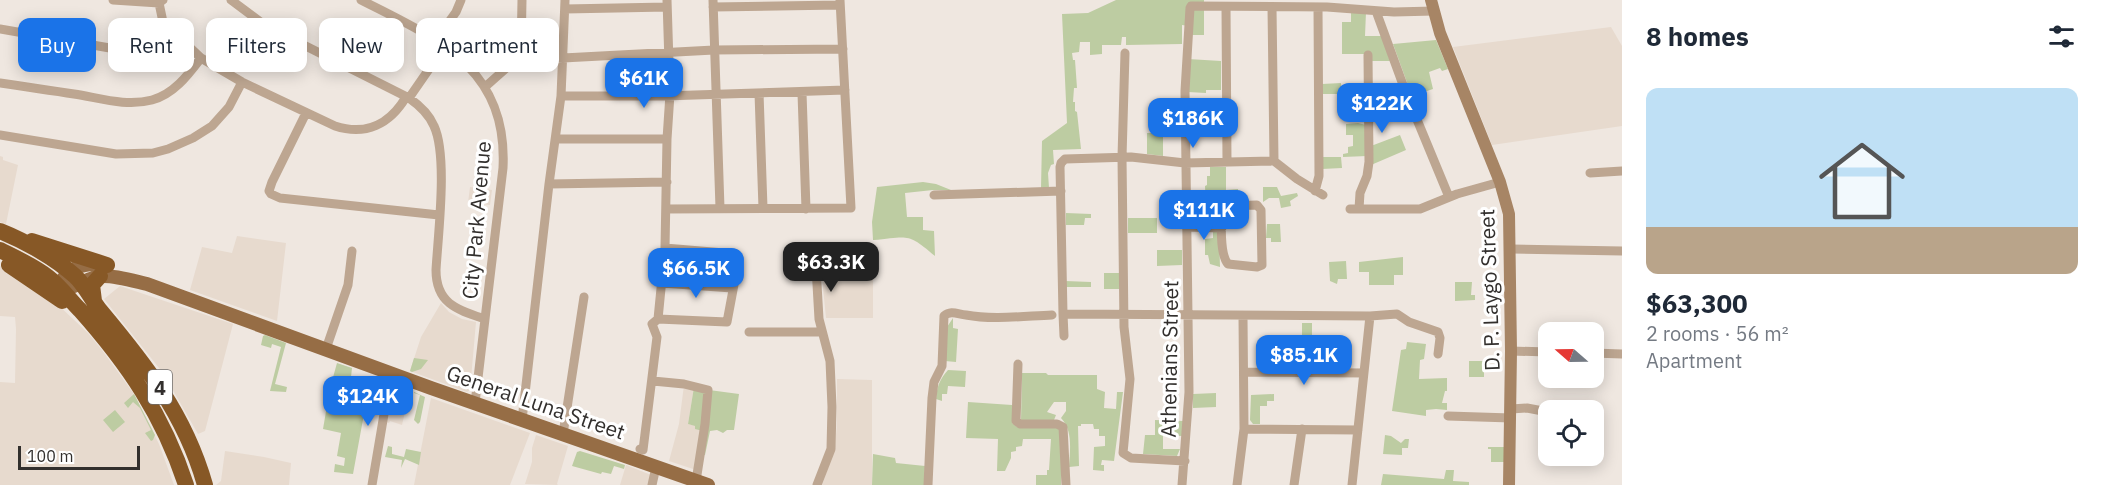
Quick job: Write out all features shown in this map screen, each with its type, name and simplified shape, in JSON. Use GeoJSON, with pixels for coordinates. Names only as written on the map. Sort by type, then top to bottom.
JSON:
{"type":"FeatureCollection","features":[{"type":"Feature","properties":{"kind":"highway","name":"4"},"geometry":{"type":"LineString","coordinates":[[0,231],[34,248],[75,277],[86,306],[142,388],[169,440],[186,485]]}},
{"type":"Feature","properties":{"kind":"highway"},"geometry":{"type":"LineString","coordinates":[[0,250],[12,269],[56,298],[86,306],[92,285],[103,271],[44,244],[16,238]]}},
{"type":"Feature","properties":{"kind":"highway"},"geometry":{"type":"LineString","coordinates":[[26,264],[33,265],[39,260],[39,254],[34,248]]}},
{"type":"Feature","properties":{"kind":"highway","name":"4"},"geometry":{"type":"LineString","coordinates":[[0,250],[26,264],[86,306],[137,354],[161,388],[185,433],[205,485]]}},
{"type":"Feature","properties":{"kind":"main road","name":"D. P. Laygo Street"},"geometry":{"type":"LineString","coordinates":[[1432,5],[1442,39],[1500,182],[1509,214],[1511,249],[1509,485]]}},
{"type":"Feature","properties":{"kind":"main road","name":"General Luna Street"},"geometry":{"type":"LineString","coordinates":[[103,271],[131,274],[147,284],[702,483]]}},
{"type":"Feature","properties":{"kind":"main road"},"geometry":{"type":"LineString","coordinates":[[59,287],[75,277],[103,271]]}},
{"type":"Feature","properties":{"kind":"street"},"geometry":{"type":"LineString","coordinates":[[112,0],[161,1],[163,18]]}},
{"type":"Feature","properties":{"kind":"street"},"geometry":{"type":"LineString","coordinates":[[231,0],[266,26],[408,98],[426,113],[437,134],[441,157],[436,276],[439,291],[453,307],[485,318]]}},
{"type":"Feature","properties":{"kind":"street","name":"City Park Avenue"},"geometry":{"type":"LineString","coordinates":[[361,0],[416,29]]}},
{"type":"Feature","properties":{"kind":"street"},"geometry":{"type":"LineString","coordinates":[[452,18],[461,0]]}},
{"type":"Feature","properties":{"kind":"street"},"geometry":{"type":"LineString","coordinates":[[522,0],[522,18]]}},
{"type":"Feature","properties":{"kind":"street"},"geometry":{"type":"LineString","coordinates":[[666,209],[849,209],[852,206],[840,2],[713,4],[718,93],[720,208]]}},
{"type":"Feature","properties":{"kind":"street"},"geometry":{"type":"LineString","coordinates":[[522,420],[561,96],[565,4],[667,3],[670,94],[665,248],[658,319]]}},
{"type":"Feature","properties":{"kind":"street"},"geometry":{"type":"LineString","coordinates":[[1227,162],[1226,7],[1318,7],[1376,11],[1432,5]]}},
{"type":"Feature","properties":{"kind":"street","name":"Athenians Street"},"geometry":{"type":"LineString","coordinates":[[1182,485],[1189,392],[1185,91],[1189,10],[1191,6],[1226,7]]}},
{"type":"Feature","properties":{"kind":"street"},"geometry":{"type":"LineString","coordinates":[[1272,7],[1274,161]]}},
{"type":"Feature","properties":{"kind":"street"},"geometry":{"type":"LineString","coordinates":[[1064,336],[1061,163],[1064,159],[1122,157],[1185,163],[1274,161],[1319,193],[1318,7]]}},
{"type":"Feature","properties":{"kind":"street"},"geometry":{"type":"LineString","coordinates":[[1376,11],[1406,93],[1449,197]]}},
{"type":"Feature","properties":{"kind":"street"},"geometry":{"type":"LineString","coordinates":[[0,29],[108,48]]}},
{"type":"Feature","properties":{"kind":"street"},"geometry":{"type":"LineString","coordinates":[[559,58],[714,50],[843,48]]}},
{"type":"Feature","properties":{"kind":"street"},"geometry":{"type":"LineString","coordinates":[[194,51],[201,58],[242,82],[343,129],[371,128],[388,119],[408,98],[426,72]]}},
{"type":"Feature","properties":{"kind":"street"},"geometry":{"type":"LineString","coordinates":[[1125,54],[1122,157],[1124,315],[1130,379],[1123,453],[1131,458],[1185,461]]}},
{"type":"Feature","properties":{"kind":"street"},"geometry":{"type":"LineString","coordinates":[[1368,55],[1370,162],[1355,209],[1420,209],[1449,197],[1500,182]]}},
{"type":"Feature","properties":{"kind":"street"},"geometry":{"type":"LineString","coordinates":[[0,83],[135,103],[153,100],[166,94],[189,74],[201,58]]}},
{"type":"Feature","properties":{"kind":"street","name":"City Park Avenue"},"geometry":{"type":"LineString","coordinates":[[473,72],[485,87],[500,124],[504,151],[475,403]]}},
{"type":"Feature","properties":{"kind":"street"},"geometry":{"type":"LineString","coordinates":[[485,87],[502,72]]}},
{"type":"Feature","properties":{"kind":"street"},"geometry":{"type":"LineString","coordinates":[[0,135],[116,154],[153,153],[193,138],[212,126],[229,107],[242,82]]}},
{"type":"Feature","properties":{"kind":"street"},"geometry":{"type":"LineString","coordinates":[[561,96],[802,93],[845,90]]}},
{"type":"Feature","properties":{"kind":"street"},"geometry":{"type":"LineString","coordinates":[[759,93],[764,208]]}},
{"type":"Feature","properties":{"kind":"street"},"geometry":{"type":"LineString","coordinates":[[802,93],[806,209]]}},
{"type":"Feature","properties":{"kind":"street"},"geometry":{"type":"LineString","coordinates":[[306,112],[272,183],[269,191],[271,194],[280,198],[439,215]]}},
{"type":"Feature","properties":{"kind":"street"},"geometry":{"type":"LineString","coordinates":[[556,139],[667,139]]}},
{"type":"Feature","properties":{"kind":"street"},"geometry":{"type":"LineString","coordinates":[[1590,173],[1622,171]]}},
{"type":"Feature","properties":{"kind":"street"},"geometry":{"type":"LineString","coordinates":[[549,184],[667,182]]}},
{"type":"Feature","properties":{"kind":"street"},"geometry":{"type":"LineString","coordinates":[[934,195],[1061,191]]}},
{"type":"Feature","properties":{"kind":"street"},"geometry":{"type":"LineString","coordinates":[[1227,206],[1259,206],[1262,266],[1227,263],[1223,254],[1222,228],[1222,213],[1227,206]]}},
{"type":"Feature","properties":{"kind":"street"},"geometry":{"type":"LineString","coordinates":[[1186,227],[1222,228]]}},
{"type":"Feature","properties":{"kind":"street"},"geometry":{"type":"LineString","coordinates":[[640,449],[643,450],[653,381],[657,337],[652,324],[658,319],[727,322],[738,258],[736,254],[665,248]]}},
{"type":"Feature","properties":{"kind":"street"},"geometry":{"type":"LineString","coordinates":[[1511,249],[1622,251]]}},
{"type":"Feature","properties":{"kind":"street"},"geometry":{"type":"LineString","coordinates":[[326,349],[345,296],[352,251]]}},
{"type":"Feature","properties":{"kind":"street"},"geometry":{"type":"LineString","coordinates":[[817,485],[829,454],[832,435],[832,376],[819,319],[816,267],[822,263],[850,263]]}},
{"type":"Feature","properties":{"kind":"street"},"geometry":{"type":"LineString","coordinates":[[662,283],[732,288]]}},
{"type":"Feature","properties":{"kind":"street"},"geometry":{"type":"LineString","coordinates":[[563,434],[584,297]]}},
{"type":"Feature","properties":{"kind":"street"},"geometry":{"type":"LineString","coordinates":[[928,485],[932,391],[942,366],[944,316],[953,312],[981,316],[1052,315]]}},
{"type":"Feature","properties":{"kind":"street"},"geometry":{"type":"LineString","coordinates":[[1063,314],[1189,316],[1397,314],[1409,322],[1438,332],[1440,338],[1438,354]]}},
{"type":"Feature","properties":{"kind":"street"},"geometry":{"type":"LineString","coordinates":[[1237,485],[1244,429],[1243,316]]}},
{"type":"Feature","properties":{"kind":"street"},"geometry":{"type":"LineString","coordinates":[[1352,485],[1370,316]]}},
{"type":"Feature","properties":{"kind":"street"},"geometry":{"type":"LineString","coordinates":[[749,332],[822,332]]}},
{"type":"Feature","properties":{"kind":"street"},"geometry":{"type":"LineString","coordinates":[[1511,351],[1538,352]]}},
{"type":"Feature","properties":{"kind":"street"},"geometry":{"type":"LineString","coordinates":[[1604,353],[1622,354]]}},
{"type":"Feature","properties":{"kind":"street"},"geometry":{"type":"LineString","coordinates":[[1018,364],[1016,421],[1020,424],[1057,424],[1064,427],[1066,485]]}},
{"type":"Feature","properties":{"kind":"street"},"geometry":{"type":"LineString","coordinates":[[1245,372],[1364,373]]}},
{"type":"Feature","properties":{"kind":"street"},"geometry":{"type":"LineString","coordinates":[[372,485],[391,373]]}},
{"type":"Feature","properties":{"kind":"street"},"geometry":{"type":"LineString","coordinates":[[653,381],[684,384],[708,390],[702,483]]}},
{"type":"Feature","properties":{"kind":"street"},"geometry":{"type":"LineString","coordinates":[[1448,416],[1511,414],[1527,408],[1538,410]]}},
{"type":"Feature","properties":{"kind":"street"},"geometry":{"type":"LineString","coordinates":[[1244,429],[1358,429]]}},
{"type":"Feature","properties":{"kind":"street"},"geometry":{"type":"LineString","coordinates":[[1294,485],[1302,429]]}},
{"type":"Feature","properties":{"kind":"street"},"geometry":{"type":"LineString","coordinates":[[652,485],[657,467]]}},
{"type":"Feature","properties":{"kind":"shaded area"},"geometry":{"type":"Polygon","coordinates":[[[1611,27],[1622,46],[1622,126],[1492,145],[1453,47],[1611,27]]]}},
{"type":"Feature","properties":{"kind":"shaded area"},"geometry":{"type":"Polygon","coordinates":[[[0,156],[3,160],[18,165],[6,224],[0,222],[0,156]]]}},
{"type":"Feature","properties":{"kind":"shaded area"},"geometry":{"type":"Polygon","coordinates":[[[470,187],[492,190],[490,205],[468,203],[470,187]]]}},
{"type":"Feature","properties":{"kind":"shaded area"},"geometry":{"type":"Polygon","coordinates":[[[237,236],[286,243],[277,321],[190,290],[202,247],[232,253],[237,236]]]}},
{"type":"Feature","properties":{"kind":"shaded area"},"geometry":{"type":"Polygon","coordinates":[[[0,266],[56,303],[88,333],[102,350],[134,394],[159,444],[174,485],[0,485],[0,382],[15,383],[16,329],[15,317],[0,316],[0,266]]]}},
{"type":"Feature","properties":{"kind":"shaded area"},"geometry":{"type":"Polygon","coordinates":[[[822,278],[873,278],[873,318],[826,318],[822,278]]]}},
{"type":"Feature","properties":{"kind":"shaded area"},"geometry":{"type":"Polygon","coordinates":[[[120,286],[233,324],[205,431],[198,434],[163,373],[104,299],[120,286]]]}},
{"type":"Feature","properties":{"kind":"shaded area"},"geometry":{"type":"Polygon","coordinates":[[[441,303],[449,312],[462,319],[476,322],[470,390],[467,392],[410,371],[421,337],[441,303]]]}},
{"type":"Feature","properties":{"kind":"shaded area"},"geometry":{"type":"Polygon","coordinates":[[[837,379],[872,380],[872,485],[822,485],[835,448],[837,379]]]}},
{"type":"Feature","properties":{"kind":"shaded area"},"geometry":{"type":"Polygon","coordinates":[[[394,384],[410,390],[402,425],[386,422],[394,384]]]}},
{"type":"Feature","properties":{"kind":"shaded area"},"geometry":{"type":"Polygon","coordinates":[[[684,385],[694,387],[688,424],[703,431],[696,470],[669,461],[679,424],[684,385]]]}},
{"type":"Feature","properties":{"kind":"shaded area"},"geometry":{"type":"Polygon","coordinates":[[[431,398],[530,433],[510,485],[414,485],[431,398]]]}},
{"type":"Feature","properties":{"kind":"shaded area"},"geometry":{"type":"Polygon","coordinates":[[[536,435],[568,446],[558,485],[525,484],[532,462],[532,448],[536,435]]]}},
{"type":"Feature","properties":{"kind":"shaded area"},"geometry":{"type":"Polygon","coordinates":[[[225,451],[291,463],[289,485],[216,485],[221,481],[225,451]]]}},
{"type":"Feature","properties":{"kind":"shaded area"},"geometry":{"type":"Polygon","coordinates":[[[626,465],[651,475],[648,485],[620,485],[626,465]]]}},
{"type":"Feature","properties":{"kind":"green space"},"geometry":{"type":"Polygon","coordinates":[[[1116,0],[1204,0],[1204,35],[1189,35],[1189,26],[1182,25],[1182,44],[1126,45],[1126,37],[1122,37],[1121,45],[1102,45],[1102,54],[1090,55],[1090,42],[1080,42],[1079,52],[1072,53],[1073,60],[1075,60],[1077,88],[1074,88],[1073,102],[1075,102],[1077,112],[1081,149],[1053,150],[1054,164],[1051,165],[1048,173],[1049,188],[1041,188],[1042,141],[1067,123],[1062,14],[1088,13],[1116,0]]]}},
{"type":"Feature","properties":{"kind":"green space"},"geometry":{"type":"Polygon","coordinates":[[[1351,11],[1366,12],[1365,36],[1382,36],[1390,61],[1370,61],[1370,54],[1342,54],[1342,22],[1351,22],[1351,11]]]}},
{"type":"Feature","properties":{"kind":"green space"},"geometry":{"type":"Polygon","coordinates":[[[1436,40],[1448,69],[1442,71],[1440,68],[1429,72],[1433,89],[1412,96],[1393,44],[1436,40]]]}},
{"type":"Feature","properties":{"kind":"green space"},"geometry":{"type":"Polygon","coordinates":[[[1188,59],[1221,61],[1221,90],[1206,90],[1206,93],[1188,92],[1188,59]]]}},
{"type":"Feature","properties":{"kind":"green space"},"geometry":{"type":"Polygon","coordinates":[[[1341,83],[1342,94],[1322,94],[1322,84],[1341,83]]]}},
{"type":"Feature","properties":{"kind":"green space"},"geometry":{"type":"Polygon","coordinates":[[[1346,124],[1366,125],[1367,156],[1343,157],[1343,154],[1348,153],[1348,147],[1353,146],[1353,135],[1346,135],[1346,124]]]}},
{"type":"Feature","properties":{"kind":"green space"},"geometry":{"type":"Polygon","coordinates":[[[1147,133],[1163,133],[1163,156],[1147,154],[1147,133]]]}},
{"type":"Feature","properties":{"kind":"green space"},"geometry":{"type":"Polygon","coordinates":[[[1400,135],[1406,150],[1371,165],[1371,146],[1400,135]]]}},
{"type":"Feature","properties":{"kind":"green space"},"geometry":{"type":"Polygon","coordinates":[[[1322,157],[1341,157],[1342,168],[1322,169],[1322,157]]]}},
{"type":"Feature","properties":{"kind":"green space"},"geometry":{"type":"Polygon","coordinates":[[[1210,167],[1226,167],[1226,190],[1238,189],[1238,200],[1227,200],[1220,210],[1206,210],[1205,186],[1207,176],[1210,176],[1210,167]]]}},
{"type":"Feature","properties":{"kind":"green space"},"geometry":{"type":"Polygon","coordinates":[[[923,182],[951,190],[905,193],[907,217],[923,217],[923,230],[934,231],[935,256],[919,243],[907,238],[873,240],[872,222],[877,187],[923,182]]]}},
{"type":"Feature","properties":{"kind":"green space"},"geometry":{"type":"Polygon","coordinates":[[[1263,187],[1277,187],[1281,196],[1297,193],[1298,196],[1290,201],[1291,206],[1281,208],[1279,198],[1269,198],[1263,202],[1263,187]]]}},
{"type":"Feature","properties":{"kind":"green space"},"geometry":{"type":"Polygon","coordinates":[[[1066,213],[1091,214],[1091,218],[1085,218],[1084,225],[1066,225],[1066,213]]]}},
{"type":"Feature","properties":{"kind":"green space"},"geometry":{"type":"Polygon","coordinates":[[[1128,218],[1157,218],[1157,233],[1128,233],[1128,218]]]}},
{"type":"Feature","properties":{"kind":"green space"},"geometry":{"type":"Polygon","coordinates":[[[1267,224],[1280,224],[1281,242],[1271,242],[1271,238],[1266,238],[1267,224]]]}},
{"type":"Feature","properties":{"kind":"green space"},"geometry":{"type":"Polygon","coordinates":[[[1213,231],[1219,231],[1220,267],[1210,264],[1208,255],[1205,255],[1205,239],[1213,238],[1213,231]]]}},
{"type":"Feature","properties":{"kind":"green space"},"geometry":{"type":"Polygon","coordinates":[[[1157,250],[1182,250],[1182,265],[1157,266],[1157,250]]]}},
{"type":"Feature","properties":{"kind":"green space"},"geometry":{"type":"Polygon","coordinates":[[[1403,257],[1403,275],[1394,275],[1394,285],[1369,285],[1369,272],[1359,272],[1359,262],[1403,257]]]}},
{"type":"Feature","properties":{"kind":"green space"},"geometry":{"type":"Polygon","coordinates":[[[1346,261],[1347,279],[1338,279],[1337,284],[1330,281],[1329,262],[1346,261]]]}},
{"type":"Feature","properties":{"kind":"green space"},"geometry":{"type":"Polygon","coordinates":[[[1104,273],[1119,273],[1119,289],[1104,289],[1104,273]]]}},
{"type":"Feature","properties":{"kind":"green space"},"geometry":{"type":"Polygon","coordinates":[[[1065,281],[1091,282],[1091,287],[1065,287],[1065,281]]]}},
{"type":"Feature","properties":{"kind":"green space"},"geometry":{"type":"Polygon","coordinates":[[[1455,282],[1472,282],[1471,295],[1475,295],[1475,300],[1455,301],[1455,282]]]}},
{"type":"Feature","properties":{"kind":"green space"},"geometry":{"type":"Polygon","coordinates":[[[953,318],[953,328],[958,329],[956,362],[945,361],[947,327],[953,318]]]}},
{"type":"Feature","properties":{"kind":"green space"},"geometry":{"type":"Polygon","coordinates":[[[1302,323],[1312,323],[1312,345],[1302,345],[1302,323]]]}},
{"type":"Feature","properties":{"kind":"green space"},"geometry":{"type":"Polygon","coordinates":[[[265,335],[286,343],[275,384],[287,387],[286,392],[270,391],[281,347],[272,344],[271,348],[261,345],[265,335]]]}},
{"type":"Feature","properties":{"kind":"green space"},"geometry":{"type":"Polygon","coordinates":[[[1407,342],[1426,344],[1424,359],[1420,360],[1419,379],[1447,378],[1447,391],[1445,391],[1442,403],[1447,403],[1447,410],[1426,410],[1426,416],[1392,411],[1401,350],[1406,349],[1407,342]]]}},
{"type":"Feature","properties":{"kind":"green space"},"geometry":{"type":"Polygon","coordinates":[[[414,358],[428,360],[421,369],[412,372],[410,371],[414,358]]]}},
{"type":"Feature","properties":{"kind":"green space"},"geometry":{"type":"Polygon","coordinates":[[[1469,361],[1484,361],[1484,377],[1469,377],[1469,361]]]}},
{"type":"Feature","properties":{"kind":"green space"},"geometry":{"type":"Polygon","coordinates":[[[337,363],[352,368],[351,377],[359,380],[357,390],[364,392],[367,387],[364,401],[380,406],[386,382],[384,410],[366,403],[353,474],[334,472],[335,464],[344,466],[345,458],[337,456],[341,433],[323,429],[337,363]]]}},
{"type":"Feature","properties":{"kind":"green space"},"geometry":{"type":"Polygon","coordinates":[[[948,370],[966,371],[965,387],[948,386],[947,394],[942,394],[942,401],[936,399],[937,390],[948,370]]]}},
{"type":"Feature","properties":{"kind":"green space"},"geometry":{"type":"Polygon","coordinates":[[[1022,373],[1097,375],[1097,389],[1105,392],[1104,408],[1116,409],[1117,392],[1123,392],[1114,461],[1102,460],[1101,465],[1104,465],[1104,471],[1093,470],[1094,447],[1105,446],[1105,436],[1099,436],[1099,429],[1094,429],[1093,424],[1078,426],[1079,466],[1069,467],[1069,434],[1061,418],[1066,411],[1066,402],[1054,402],[1047,412],[1056,415],[1054,420],[1021,420],[1022,373]]]}},
{"type":"Feature","properties":{"kind":"green space"},"geometry":{"type":"Polygon","coordinates":[[[694,387],[708,391],[703,431],[688,424],[694,387]]]}},
{"type":"Feature","properties":{"kind":"green space"},"geometry":{"type":"Polygon","coordinates":[[[709,390],[739,394],[734,430],[727,430],[723,433],[717,430],[710,431],[705,455],[702,455],[709,390]]]}},
{"type":"Feature","properties":{"kind":"green space"},"geometry":{"type":"Polygon","coordinates":[[[414,392],[425,397],[418,424],[414,420],[420,395],[414,392]]]}},
{"type":"Feature","properties":{"kind":"green space"},"geometry":{"type":"Polygon","coordinates":[[[1216,393],[1216,407],[1193,408],[1193,394],[1216,393]]]}},
{"type":"Feature","properties":{"kind":"green space"},"geometry":{"type":"Polygon","coordinates":[[[134,394],[155,435],[151,441],[145,433],[151,430],[140,408],[133,402],[128,408],[124,403],[134,394]]]}},
{"type":"Feature","properties":{"kind":"green space"},"geometry":{"type":"Polygon","coordinates":[[[1274,394],[1274,401],[1267,401],[1267,406],[1260,406],[1260,424],[1253,424],[1250,420],[1251,395],[1274,394]]]}},
{"type":"Feature","properties":{"kind":"green space"},"geometry":{"type":"Polygon","coordinates":[[[968,402],[1012,405],[1012,423],[1017,427],[1061,428],[1061,485],[1036,485],[1036,475],[1047,475],[1047,470],[1049,470],[1051,439],[1023,439],[1022,446],[1016,447],[1016,451],[1011,452],[1011,458],[1005,471],[997,471],[998,439],[966,438],[968,402]]]}},
{"type":"Feature","properties":{"kind":"green space"},"geometry":{"type":"Polygon","coordinates":[[[115,410],[125,422],[113,432],[103,420],[115,410]]]}},
{"type":"Feature","properties":{"kind":"green space"},"geometry":{"type":"Polygon","coordinates":[[[1155,420],[1183,421],[1182,436],[1163,435],[1163,449],[1180,449],[1177,456],[1143,454],[1145,435],[1155,435],[1155,420]]]}},
{"type":"Feature","properties":{"kind":"green space"},"geometry":{"type":"Polygon","coordinates":[[[1385,435],[1401,443],[1409,439],[1408,448],[1402,448],[1402,455],[1383,454],[1385,435]]]}},
{"type":"Feature","properties":{"kind":"green space"},"geometry":{"type":"Polygon","coordinates":[[[388,446],[392,447],[392,454],[404,457],[406,449],[421,452],[419,465],[405,459],[401,468],[402,460],[385,457],[388,446]]]}},
{"type":"Feature","properties":{"kind":"green space"},"geometry":{"type":"Polygon","coordinates":[[[1488,447],[1504,447],[1505,462],[1491,462],[1491,449],[1488,447]]]}},
{"type":"Feature","properties":{"kind":"green space"},"geometry":{"type":"Polygon","coordinates":[[[577,452],[625,465],[624,469],[614,466],[611,474],[602,472],[601,474],[572,466],[577,452]]]}},
{"type":"Feature","properties":{"kind":"green space"},"geometry":{"type":"Polygon","coordinates":[[[873,454],[895,458],[896,463],[925,466],[924,485],[872,485],[873,454]]]}},
{"type":"Feature","properties":{"kind":"green space"},"geometry":{"type":"Polygon","coordinates":[[[1446,470],[1454,470],[1453,481],[1469,482],[1469,485],[1381,485],[1383,474],[1444,479],[1446,470]]]}}]}
